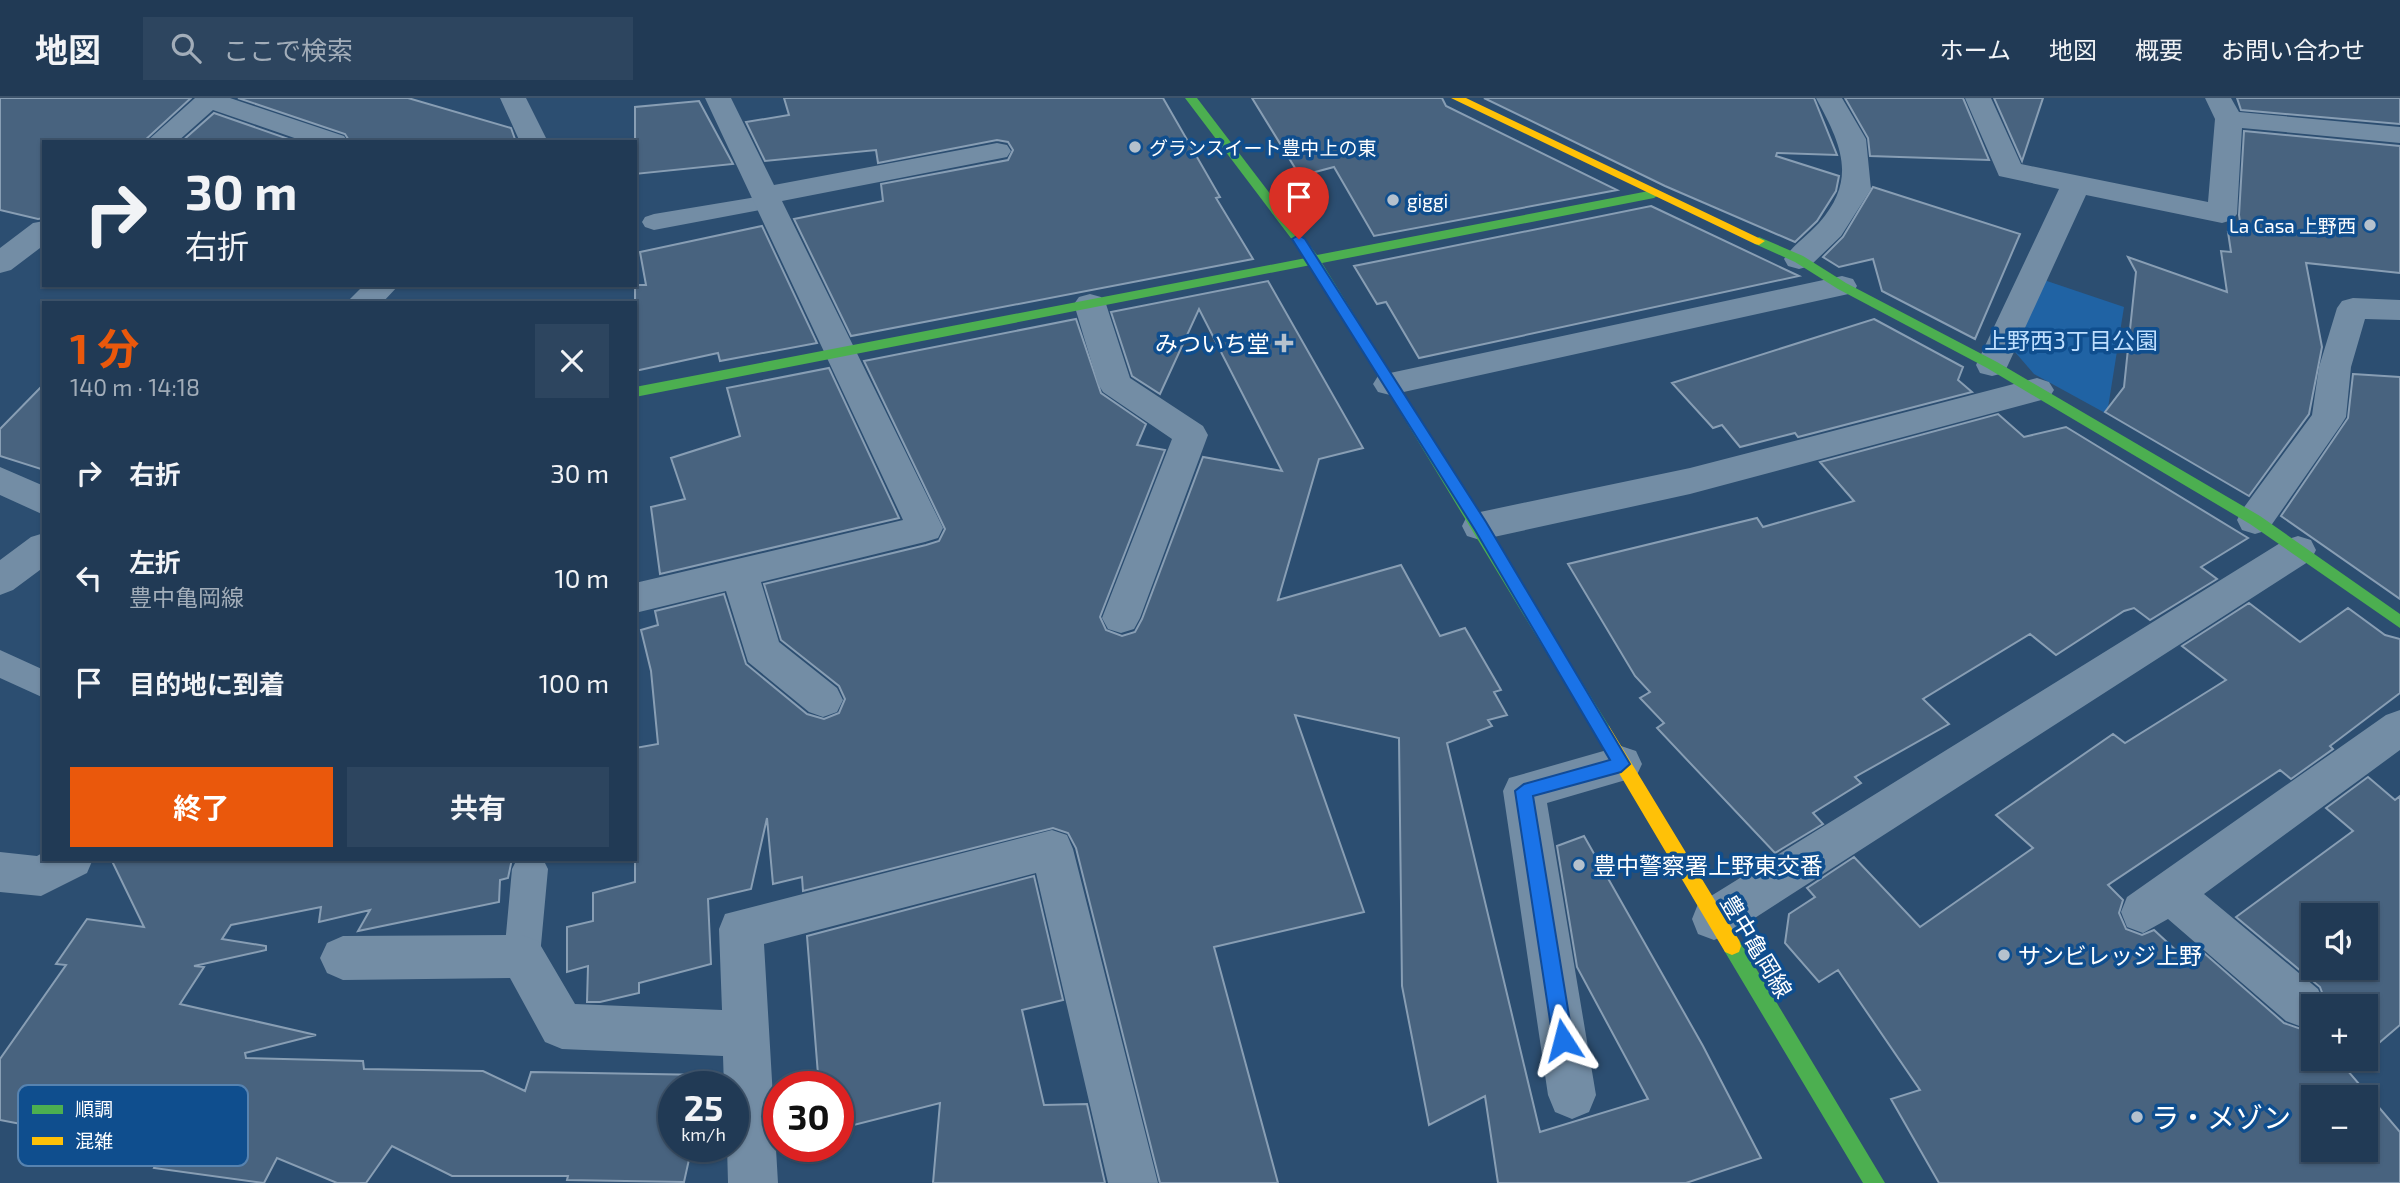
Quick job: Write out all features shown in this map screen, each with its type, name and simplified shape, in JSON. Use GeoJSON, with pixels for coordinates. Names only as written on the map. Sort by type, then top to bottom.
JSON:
{"type":"FeatureCollection","features":[{"type":"Feature","properties":{"kind":"street"},"geometry":{"type":"LineString","coordinates":[[513,98],[533,140]]}},
{"type":"Feature","properties":{"kind":"street"},"geometry":{"type":"LineString","coordinates":[[637,598],[925,528],[718,98]]}},
{"type":"Feature","properties":{"kind":"street","name":"豊中亀岡線"},"geometry":{"type":"LineString","coordinates":[[1191,98],[1314,260],[1480,526],[1875,1183]]}},
{"type":"Feature","properties":{"kind":"street"},"geometry":{"type":"LineString","coordinates":[[1799,259],[1830,229],[1857,189],[1852,139],[1829,98]]}},
{"type":"Feature","properties":{"kind":"street"},"geometry":{"type":"LineString","coordinates":[[1978,98],[2009,170],[2222,214],[2223,109],[2400,135]]}},
{"type":"Feature","properties":{"kind":"street"},"geometry":{"type":"LineString","coordinates":[[162,140],[210,99],[328,140]]}},
{"type":"Feature","properties":{"kind":"street"},"geometry":{"type":"LineString","coordinates":[[1470,100],[1654,194],[1799,259],[1842,286],[2037,390],[2255,520],[2400,622]]}},
{"type":"Feature","properties":{"kind":"street"},"geometry":{"type":"LineString","coordinates":[[766,199],[997,151]]}},
{"type":"Feature","properties":{"kind":"street"},"geometry":{"type":"LineString","coordinates":[[1992,365],[2076,184]]}},
{"type":"Feature","properties":{"kind":"street"},"geometry":{"type":"LineString","coordinates":[[637,392],[1654,194]]}},
{"type":"Feature","properties":{"kind":"street"},"geometry":{"type":"LineString","coordinates":[[0,263],[42,232]]}},
{"type":"Feature","properties":{"kind":"street"},"geometry":{"type":"LineString","coordinates":[[1390,383],[1842,286]]}},
{"type":"Feature","properties":{"kind":"street"},"geometry":{"type":"LineString","coordinates":[[364,301],[382,287]]}},
{"type":"Feature","properties":{"kind":"street"},"geometry":{"type":"LineString","coordinates":[[1090,304],[1115,384],[1191,435],[1121,618]]}},
{"type":"Feature","properties":{"kind":"street"},"geometry":{"type":"LineString","coordinates":[[2255,520],[2329,416],[2335,367],[2353,308],[2400,310]]}},
{"type":"Feature","properties":{"kind":"street"},"geometry":{"type":"LineString","coordinates":[[1480,526],[1690,481],[2037,390]]}},
{"type":"Feature","properties":{"kind":"street"},"geometry":{"type":"LineString","coordinates":[[0,480],[42,501]]}},
{"type":"Feature","properties":{"kind":"street"},"geometry":{"type":"LineString","coordinates":[[0,580],[42,548]]}},
{"type":"Feature","properties":{"kind":"street"},"geometry":{"type":"LineString","coordinates":[[1714,919],[2298,550]]}},
{"type":"Feature","properties":{"kind":"street"},"geometry":{"type":"LineString","coordinates":[[740,572],[762,651],[823,699]]}},
{"type":"Feature","properties":{"kind":"street"},"geometry":{"type":"LineString","coordinates":[[2301,1004],[2156,902],[2400,727]]}},
{"type":"Feature","properties":{"kind":"street"},"geometry":{"type":"LineString","coordinates":[[1572,1095],[1524,791],[1621,764]]}},
{"type":"Feature","properties":{"kind":"street"},"geometry":{"type":"LineString","coordinates":[[753,1183],[741,929],[1052,849],[1133,1183]]}},
{"type":"Feature","properties":{"kind":"street"},"geometry":{"type":"LineString","coordinates":[[0,872],[41,877],[69,861]]}},
{"type":"Feature","properties":{"kind":"street"},"geometry":{"type":"LineString","coordinates":[[343,958],[522,956],[562,1026],[746,1034]]}},
{"type":"Feature","properties":{"kind":"lane"},"geometry":{"type":"LineString","coordinates":[[654,222],[766,199]]}},
{"type":"Feature","properties":{"kind":"lane"},"geometry":{"type":"LineString","coordinates":[[0,663],[42,684]]}},
{"type":"Feature","properties":{"kind":"lane"},"geometry":{"type":"LineString","coordinates":[[522,956],[530,869]]}},
{"type":"Feature","properties":{"kind":"green space","name":"上野西3丁目公園"},"geometry":{"type":"Polygon","coordinates":[[[2044,280],[2124,307],[2107,414],[2034,374],[2015,352],[2044,280]]]}},
{"type":"Feature","properties":{"kind":"building"},"geometry":{"type":"Polygon","coordinates":[[[0,98],[191,98],[145,140],[42,140],[42,218],[0,210],[0,98]]]}},
{"type":"Feature","properties":{"kind":"building"},"geometry":{"type":"Polygon","coordinates":[[[238,98],[408,98],[511,128],[515,140],[349,140],[345,134],[238,98]]]}},
{"type":"Feature","properties":{"kind":"building"},"geometry":{"type":"Polygon","coordinates":[[[784,98],[1163,98],[1220,197],[1216,198],[1253,259],[851,336],[794,219],[883,201],[881,184],[1008,160],[1013,150],[1008,142],[997,140],[878,163],[876,150],[765,161],[746,122],[789,115],[784,98]]]}},
{"type":"Feature","properties":{"kind":"building"},"geometry":{"type":"Polygon","coordinates":[[[1252,98],[1442,98],[1446,106],[1617,190],[1374,236],[1334,167],[1300,176],[1252,98]]]}},
{"type":"Feature","properties":{"kind":"building"},"geometry":{"type":"Polygon","coordinates":[[[1484,98],[1814,98],[1837,155],[1777,153],[1776,156],[1839,176],[1836,191],[1817,221],[1795,242],[1665,186],[1484,98]]]}},
{"type":"Feature","properties":{"kind":"building"},"geometry":{"type":"Polygon","coordinates":[[[1845,98],[1963,98],[1989,160],[1870,156],[1868,138],[1845,98]]]}},
{"type":"Feature","properties":{"kind":"building"},"geometry":{"type":"Polygon","coordinates":[[[1994,98],[2043,98],[2022,161],[1994,98]]]}},
{"type":"Feature","properties":{"kind":"building"},"geometry":{"type":"Polygon","coordinates":[[[2237,98],[2400,98],[2400,124],[2241,110],[2237,98]]]}},
{"type":"Feature","properties":{"kind":"building"},"geometry":{"type":"Polygon","coordinates":[[[699,101],[733,164],[637,174],[635,107],[699,101]]]}},
{"type":"Feature","properties":{"kind":"building"},"geometry":{"type":"Polygon","coordinates":[[[214,113],[291,140],[183,140],[214,113]]]}},
{"type":"Feature","properties":{"kind":"building"},"geometry":{"type":"Polygon","coordinates":[[[2244,131],[2400,146],[2400,273],[2306,263],[2322,347],[2309,414],[2249,496],[2105,412],[2124,387],[2136,272],[2128,257],[2227,292],[2221,251],[2231,252],[2228,232],[2242,235],[2239,215],[2244,131]]]}},
{"type":"Feature","properties":{"kind":"building"},"geometry":{"type":"Polygon","coordinates":[[[1873,187],[2020,234],[1975,339],[1882,291],[1873,259],[1839,267],[1823,257],[1843,237],[1873,187]]]}},
{"type":"Feature","properties":{"kind":"building"},"geometry":{"type":"Polygon","coordinates":[[[1651,206],[1799,276],[1419,358],[1386,302],[1377,304],[1354,266],[1651,206]]]}},
{"type":"Feature","properties":{"kind":"building"},"geometry":{"type":"Polygon","coordinates":[[[762,226],[817,343],[720,361],[718,353],[637,371],[635,287],[646,285],[640,252],[762,226]]]}},
{"type":"Feature","properties":{"kind":"building"},"geometry":{"type":"Polygon","coordinates":[[[1268,281],[1363,448],[1319,459],[1278,600],[1401,565],[1440,636],[1465,628],[1501,690],[1494,692],[1507,715],[1488,720],[1492,726],[1447,743],[1540,1132],[1648,1099],[1577,967],[1557,846],[1584,836],[1703,1046],[1761,1158],[1686,1183],[1498,1183],[1485,1096],[1429,1125],[1402,986],[1399,738],[1295,715],[1364,912],[1214,947],[1278,1183],[1160,1183],[1076,848],[1068,833],[1053,828],[803,891],[802,877],[773,884],[767,818],[751,889],[708,899],[711,964],[639,983],[639,993],[600,1002],[587,1002],[588,966],[567,972],[567,927],[593,921],[593,893],[635,882],[637,748],[658,744],[651,671],[641,630],[658,625],[655,611],[724,594],[746,664],[807,714],[824,719],[839,713],[845,699],[839,686],[781,640],[764,584],[926,545],[939,541],[945,529],[864,361],[1076,319],[1101,393],[1146,424],[1137,445],[1165,450],[1100,617],[1106,630],[1122,636],[1135,632],[1142,619],[1203,457],[1282,471],[1199,309],[1160,394],[1132,376],[1111,312],[1268,281]]]}},
{"type":"Feature","properties":{"kind":"building"},"geometry":{"type":"Polygon","coordinates":[[[1874,319],[1963,367],[1958,380],[1972,392],[1798,437],[1795,433],[1740,447],[1722,425],[1713,428],[1672,383],[1874,319]]]}},
{"type":"Feature","properties":{"kind":"building"},"geometry":{"type":"Polygon","coordinates":[[[829,368],[899,518],[660,574],[651,507],[685,499],[671,458],[740,436],[727,388],[829,368]]]}},
{"type":"Feature","properties":{"kind":"building"},"geometry":{"type":"Polygon","coordinates":[[[2353,374],[2400,377],[2400,599],[2281,516],[2348,418],[2353,374]]]}},
{"type":"Feature","properties":{"kind":"building"},"geometry":{"type":"Polygon","coordinates":[[[42,386],[42,469],[0,456],[0,429],[42,386]]]}},
{"type":"Feature","properties":{"kind":"building"},"geometry":{"type":"Polygon","coordinates":[[[1998,414],[2024,437],[2066,427],[2248,538],[2201,567],[2217,579],[2150,620],[2134,608],[2124,611],[2056,655],[2030,634],[1923,699],[1949,724],[1855,777],[1861,783],[1813,813],[1823,824],[1775,853],[1657,728],[1664,723],[1640,698],[1650,692],[1635,676],[1568,564],[1757,518],[1763,527],[1854,501],[1820,462],[1998,414]]]}},
{"type":"Feature","properties":{"kind":"building"},"geometry":{"type":"Polygon","coordinates":[[[2249,603],[2300,642],[2348,608],[2385,635],[2400,639],[2400,693],[2330,746],[2333,749],[2291,779],[2280,770],[2108,885],[2123,900],[2119,913],[2126,929],[2142,935],[2154,930],[2182,956],[2196,946],[2284,1023],[2301,1029],[2301,1071],[2348,1071],[2360,1085],[2301,1085],[2301,1162],[2378,1162],[2378,1106],[2400,1132],[2400,1183],[1939,1183],[1891,1099],[1920,1090],[1838,970],[1819,982],[1785,943],[1789,914],[1815,897],[1807,888],[1854,857],[1920,927],[2033,848],[1996,815],[2113,734],[2125,743],[2226,680],[2182,646],[2249,603]]]}},
{"type":"Feature","properties":{"kind":"building"},"geometry":{"type":"Polygon","coordinates":[[[2368,777],[2395,800],[2400,796],[2400,1025],[2378,1044],[2378,994],[2323,994],[2320,987],[2312,980],[2378,980],[2378,903],[2301,903],[2301,971],[2236,917],[2353,831],[2326,808],[2368,777]]]}},
{"type":"Feature","properties":{"kind":"building"},"geometry":{"type":"Polygon","coordinates":[[[112,861],[512,861],[508,878],[500,880],[499,902],[358,931],[370,910],[319,922],[321,907],[231,925],[222,939],[266,946],[266,950],[194,966],[204,967],[180,1004],[316,1035],[245,1053],[246,1058],[363,1061],[364,1069],[483,1071],[525,1091],[531,1072],[658,1074],[658,1162],[688,1162],[684,1182],[567,1180],[568,1176],[452,1176],[392,1146],[366,1183],[337,1183],[277,1158],[264,1183],[154,1168],[248,1166],[248,1085],[18,1085],[18,1123],[0,1120],[0,1059],[66,965],[56,964],[87,919],[144,927],[112,861]]]}},
{"type":"Feature","properties":{"kind":"building"},"geometry":{"type":"Polygon","coordinates":[[[1034,876],[1063,1000],[1022,1010],[1044,1105],[1087,1104],[1105,1183],[933,1183],[940,1103],[854,1125],[854,1071],[818,1071],[807,936],[1034,876]]]}},
{"type":"Feature","properties":{"kind":"traffic: fast"},"geometry":{"type":"LineString","coordinates":[[1191,98],[1314,260],[1603,731]]}},
{"type":"Feature","properties":{"kind":"traffic: fast"},"geometry":{"type":"LineString","coordinates":[[637,392],[1654,194]]}},
{"type":"Feature","properties":{"kind":"traffic: fast"},"geometry":{"type":"LineString","coordinates":[[1759,241],[1799,259],[1842,286],[1992,365],[2255,520],[2400,622]]}},
{"type":"Feature","properties":{"kind":"traffic: fast"},"geometry":{"type":"LineString","coordinates":[[1732,946],[1875,1183]]}},
{"type":"Feature","properties":{"kind":"traffic: slow"},"geometry":{"type":"LineString","coordinates":[[1457,98],[1759,241]]}},
{"type":"Feature","properties":{"kind":"traffic: slow"},"geometry":{"type":"LineString","coordinates":[[1603,731],[1732,946]]}},
{"type":"Feature","properties":{"kind":"place","name":"グランスイート豊中上の東"},"geometry":{"type":"Point","coordinates":[1135,147]}},
{"type":"Feature","properties":{"kind":"place","name":"giggi"},"geometry":{"type":"Point","coordinates":[1393,200]}},
{"type":"Feature","properties":{"kind":"place","name":"La Casa 上野西"},"geometry":{"type":"Point","coordinates":[2370,225]}},
{"type":"Feature","properties":{"kind":"place","name":"みついち堂"},"geometry":{"type":"Point","coordinates":[1284,343]}},
{"type":"Feature","properties":{"kind":"place","name":"豊中警察署上野東交番"},"geometry":{"type":"Point","coordinates":[1579,865]}},
{"type":"Feature","properties":{"kind":"place","name":"サンビレッジ上野"},"geometry":{"type":"Point","coordinates":[2004,955]}},
{"type":"Feature","properties":{"kind":"place","name":"ラ・メゾン"},"geometry":{"type":"Point","coordinates":[2137,1117]}},
{"type":"Feature","properties":{"kind":"route"},"geometry":{"type":"LineString","coordinates":[[1299,239],[1480,526],[1621,764],[1524,791],[1563,1040]]}}]}
